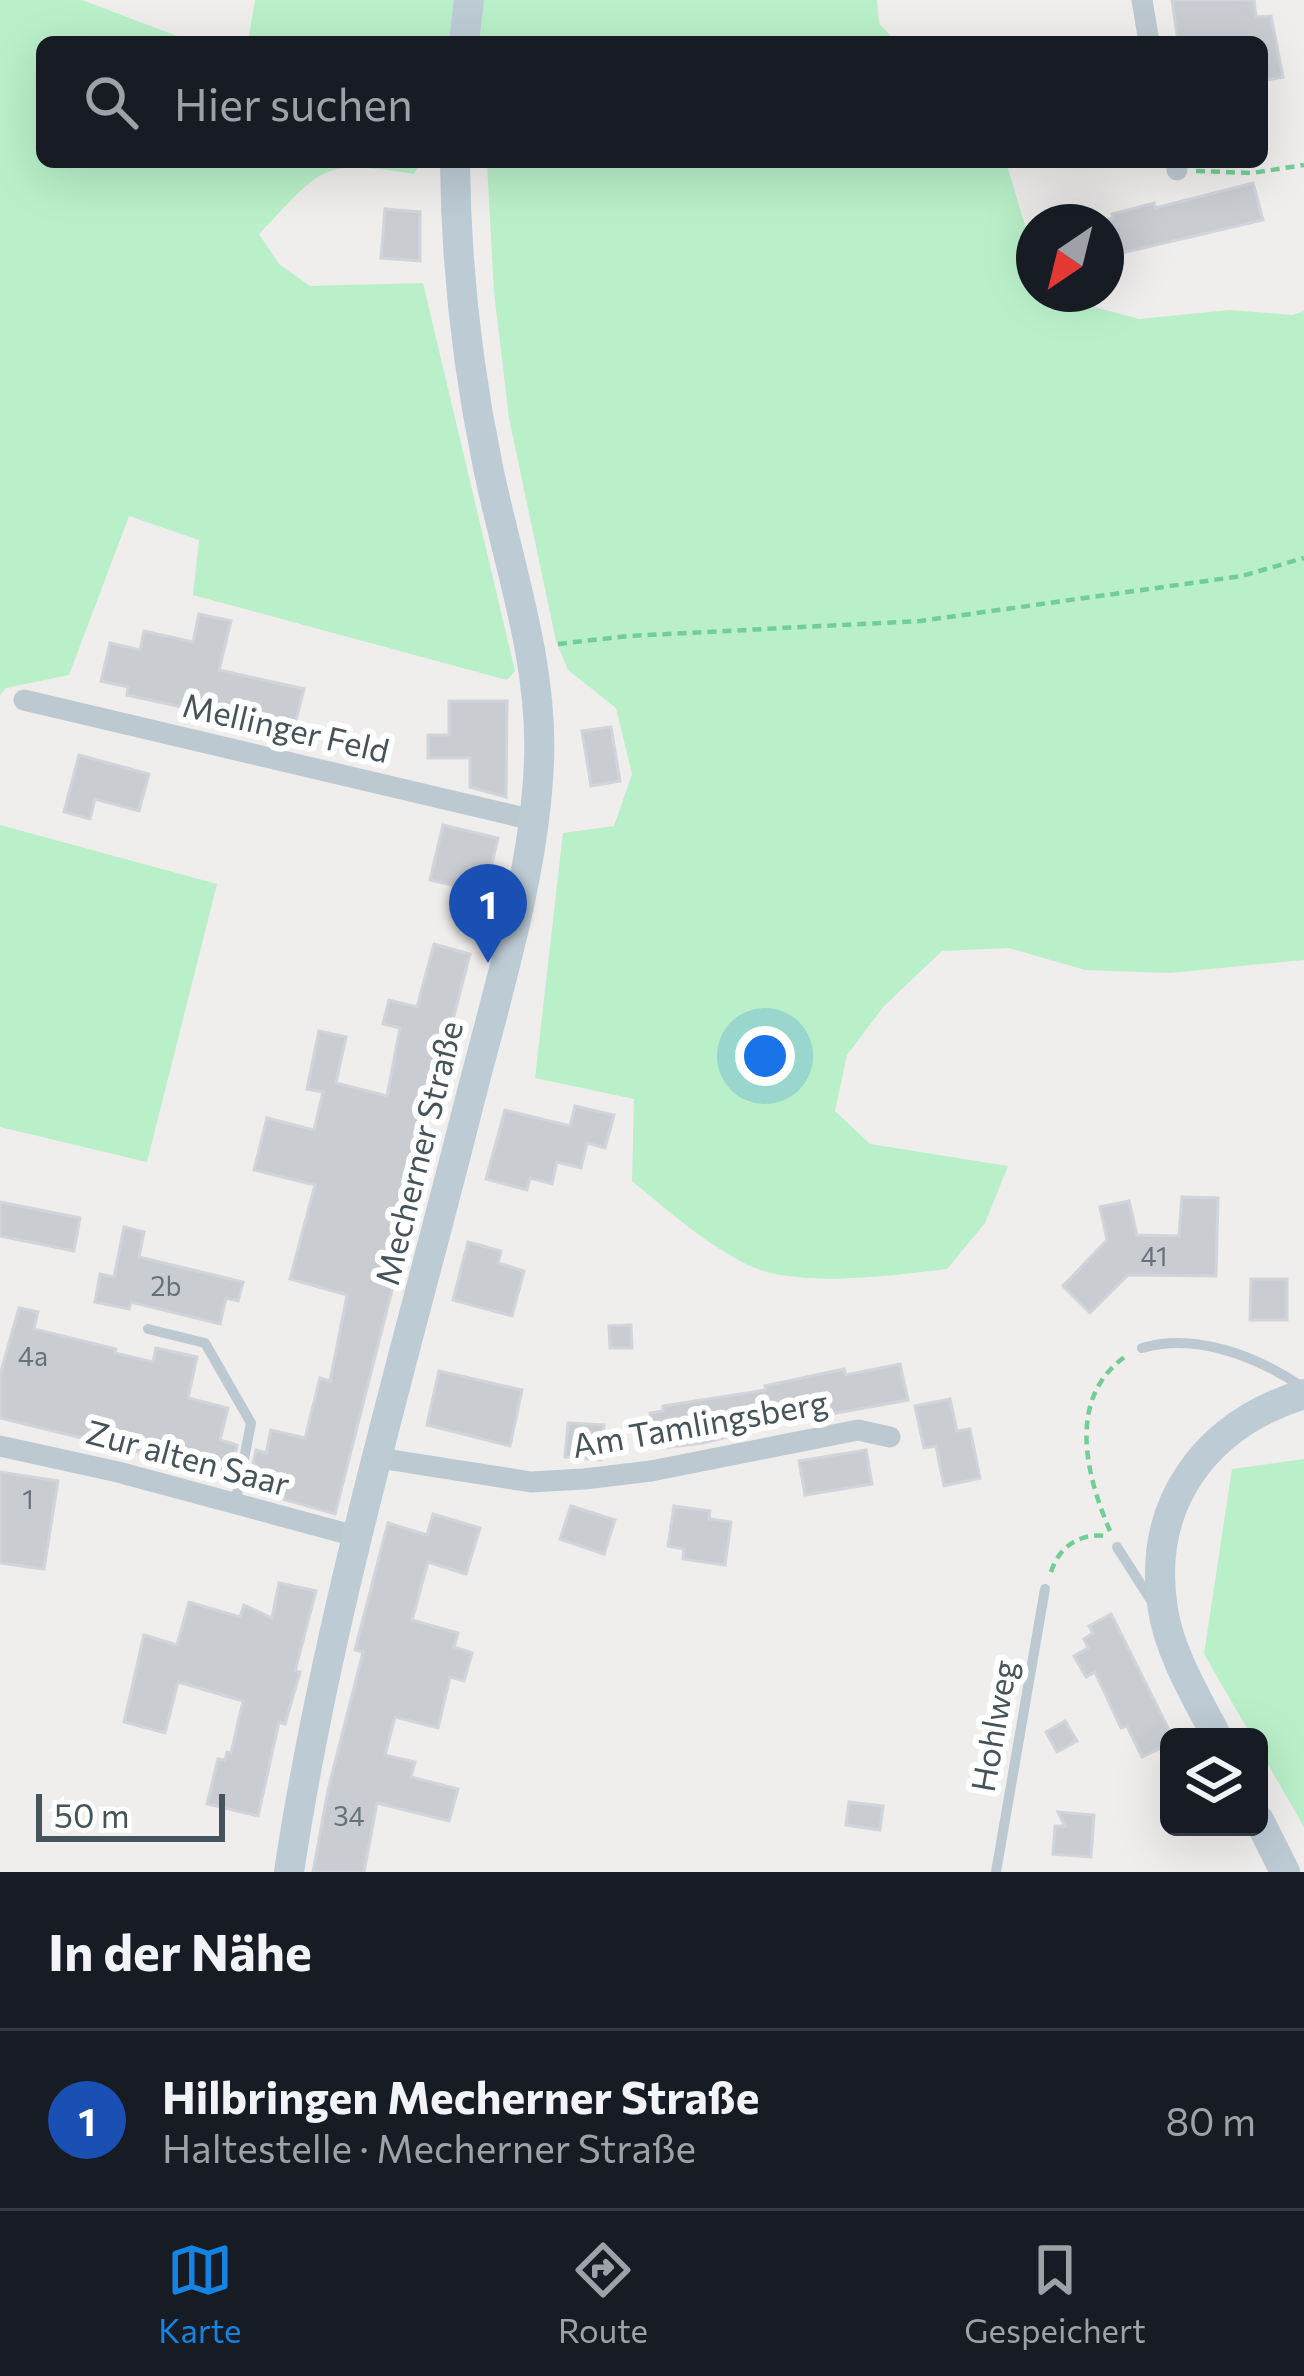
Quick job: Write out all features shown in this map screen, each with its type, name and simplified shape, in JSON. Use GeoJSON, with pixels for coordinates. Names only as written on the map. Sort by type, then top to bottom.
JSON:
{"type":"FeatureCollection","features":[{"type":"Feature","properties":{"kind":"main road"},"geometry":{"type":"LineString","coordinates":[[465,36],[470,0]]}},
{"type":"Feature","properties":{"kind":"main road","name":"Mecherner Straße"},"geometry":{"type":"LineString","coordinates":[[289,1872],[316,1724],[359,1538],[512,924],[533,820],[539,761],[529,647],[467,352],[455,168]]}},
{"type":"Feature","properties":{"kind":"main road"},"geometry":{"type":"LineString","coordinates":[[1213,1728],[1163,1615],[1163,1550],[1169,1521],[1189,1477],[1217,1440],[1243,1419],[1304,1391]]}},
{"type":"Feature","properties":{"kind":"main road"},"geometry":{"type":"LineString","coordinates":[[1267,1836],[1286,1872]]}},
{"type":"Feature","properties":{"kind":"street"},"geometry":{"type":"LineString","coordinates":[[1142,0],[1149,36]]}},
{"type":"Feature","properties":{"kind":"street","name":"Mellinger Feld"},"geometry":{"type":"LineString","coordinates":[[24,700],[533,820]]}},
{"type":"Feature","properties":{"kind":"street","name":"Am Tamlingsberg"},"geometry":{"type":"LineString","coordinates":[[379,1458],[531,1482],[651,1471],[858,1430],[890,1437]]}},
{"type":"Feature","properties":{"kind":"street","name":"Zur alten Saar"},"geometry":{"type":"LineString","coordinates":[[0,1446],[359,1538]]}},
{"type":"Feature","properties":{"kind":"lane"},"geometry":{"type":"LineString","coordinates":[[148,1329],[205,1343],[250,1423],[235,1504]]}},
{"type":"Feature","properties":{"kind":"lane"},"geometry":{"type":"LineString","coordinates":[[1142,1348],[1174,1342],[1250,1357],[1304,1391]]}},
{"type":"Feature","properties":{"kind":"lane"},"geometry":{"type":"LineString","coordinates":[[1114,1542],[1136,1582],[1163,1615]]}},
{"type":"Feature","properties":{"kind":"lane","name":"Hohlweg"},"geometry":{"type":"LineString","coordinates":[[996,1872],[1045,1589]]}},
{"type":"Feature","properties":{"kind":"path"},"geometry":{"type":"LineString","coordinates":[[1198,168],[1252,173],[1304,165]]}},
{"type":"Feature","properties":{"kind":"path"},"geometry":{"type":"LineString","coordinates":[[529,647],[628,636],[920,621],[1242,576],[1304,558]]}},
{"type":"Feature","properties":{"kind":"path"},"geometry":{"type":"LineString","coordinates":[[1114,1542],[1090,1484],[1086,1426],[1091,1402],[1105,1375],[1121,1358],[1142,1348]]}},
{"type":"Feature","properties":{"kind":"path"},"geometry":{"type":"LineString","coordinates":[[1045,1589],[1055,1561],[1069,1544],[1088,1534],[1114,1542]]}},
{"type":"Feature","properties":{"kind":"green space"},"geometry":{"type":"Polygon","coordinates":[[[0,0],[82,0],[177,36],[36,36],[36,168],[358,168],[325,173],[311,182],[259,234],[279,264],[310,286],[423,283],[515,671],[507,680],[193,595],[199,540],[129,516],[69,675],[6,688],[0,695],[0,0]]]}},
{"type":"Feature","properties":{"kind":"green space"},"geometry":{"type":"Polygon","coordinates":[[[255,0],[877,0],[879,23],[891,36],[249,36],[255,0]]]}},
{"type":"Feature","properties":{"kind":"green space"},"geometry":{"type":"Polygon","coordinates":[[[358,168],[418,168],[414,174],[358,168]]]}},
{"type":"Feature","properties":{"kind":"green space"},"geometry":{"type":"Polygon","coordinates":[[[487,168],[1008,168],[1019,204],[1016,312],[1113,312],[1139,319],[1229,310],[1293,315],[1304,311],[1304,960],[1169,973],[1085,970],[1009,948],[942,951],[884,1006],[847,1055],[835,1111],[870,1144],[1008,1166],[985,1223],[947,1269],[859,1278],[791,1277],[754,1268],[698,1234],[632,1181],[634,1099],[535,1078],[563,833],[614,826],[632,774],[616,708],[568,670],[556,641],[509,418],[494,292],[487,168]]]}},
{"type":"Feature","properties":{"kind":"green space"},"geometry":{"type":"Polygon","coordinates":[[[0,825],[217,884],[147,1162],[0,1127],[0,825]]]}},
{"type":"Feature","properties":{"kind":"green space"},"geometry":{"type":"Polygon","coordinates":[[[1304,1459],[1304,1827],[1268,1765],[1268,1728],[1247,1728],[1204,1654],[1232,1469],[1304,1459]]]}},
{"type":"Feature","properties":{"kind":"building"},"geometry":{"type":"Polygon","coordinates":[[[1172,0],[1254,0],[1256,17],[1271,16],[1283,77],[1268,80],[1268,36],[1177,36],[1172,0]]]}},
{"type":"Feature","properties":{"kind":"building"},"geometry":{"type":"Polygon","coordinates":[[[1253,183],[1263,220],[1124,253],[1124,211],[1154,203],[1155,208],[1253,183]]]}},
{"type":"Feature","properties":{"kind":"building"},"geometry":{"type":"Polygon","coordinates":[[[385,209],[420,212],[420,261],[381,258],[385,209]]]}},
{"type":"Feature","properties":{"kind":"building"},"geometry":{"type":"Polygon","coordinates":[[[199,614],[231,621],[219,670],[304,689],[292,736],[127,695],[128,687],[101,681],[110,643],[140,650],[144,631],[193,642],[199,614]]]}},
{"type":"Feature","properties":{"kind":"building"},"geometry":{"type":"Polygon","coordinates":[[[449,701],[507,701],[506,797],[470,787],[470,758],[428,758],[428,735],[449,735],[449,701]]]}},
{"type":"Feature","properties":{"kind":"building"},"geometry":{"type":"Polygon","coordinates":[[[611,727],[620,781],[591,786],[582,731],[611,727]]]}},
{"type":"Feature","properties":{"kind":"building"},"geometry":{"type":"Polygon","coordinates":[[[79,755],[149,774],[139,811],[95,799],[90,819],[64,812],[79,755]]]}},
{"type":"Feature","properties":{"kind":"building"},"geometry":{"type":"Polygon","coordinates":[[[443,825],[498,838],[485,893],[430,880],[443,825]]]}},
{"type":"Feature","properties":{"kind":"building"},"geometry":{"type":"Polygon","coordinates":[[[434,944],[470,954],[423,1135],[429,1136],[406,1235],[335,1514],[248,1489],[256,1450],[266,1453],[271,1430],[305,1438],[320,1378],[330,1381],[347,1295],[290,1279],[315,1185],[254,1170],[267,1118],[314,1130],[323,1092],[307,1089],[319,1031],[346,1037],[336,1083],[387,1096],[400,1028],[383,1024],[389,1000],[417,1007],[434,944]]]}},
{"type":"Feature","properties":{"kind":"building"},"geometry":{"type":"Polygon","coordinates":[[[575,1106],[614,1115],[605,1148],[587,1143],[581,1168],[557,1162],[552,1184],[530,1178],[527,1190],[486,1179],[505,1110],[570,1126],[575,1106]]]}},
{"type":"Feature","properties":{"kind":"building"},"geometry":{"type":"Polygon","coordinates":[[[1182,1197],[1218,1198],[1216,1276],[1128,1275],[1090,1313],[1063,1286],[1107,1240],[1100,1207],[1129,1201],[1137,1235],[1179,1236],[1182,1197]]]}},
{"type":"Feature","properties":{"kind":"building"},"geometry":{"type":"Polygon","coordinates":[[[0,1202],[80,1218],[74,1251],[0,1236],[0,1202]]]}},
{"type":"Feature","properties":{"kind":"building"},"geometry":{"type":"Polygon","coordinates":[[[124,1227],[144,1232],[139,1257],[243,1282],[238,1301],[226,1298],[220,1324],[131,1302],[129,1309],[95,1302],[100,1274],[114,1277],[124,1227]]]}},
{"type":"Feature","properties":{"kind":"building"},"geometry":{"type":"Polygon","coordinates":[[[468,1242],[501,1251],[498,1263],[524,1271],[512,1316],[453,1300],[468,1242]]]}},
{"type":"Feature","properties":{"kind":"building"},"geometry":{"type":"Polygon","coordinates":[[[1251,1279],[1287,1279],[1287,1320],[1250,1320],[1251,1279]]]}},
{"type":"Feature","properties":{"kind":"building"},"geometry":{"type":"Polygon","coordinates":[[[19,1308],[38,1312],[34,1329],[116,1349],[115,1353],[153,1362],[156,1348],[197,1357],[188,1398],[228,1408],[220,1440],[237,1445],[230,1480],[187,1469],[188,1464],[0,1418],[0,1375],[19,1308]]]}},
{"type":"Feature","properties":{"kind":"building"},"geometry":{"type":"Polygon","coordinates":[[[631,1325],[632,1348],[610,1348],[609,1326],[631,1325]]]}},
{"type":"Feature","properties":{"kind":"building"},"geometry":{"type":"Polygon","coordinates":[[[900,1364],[908,1400],[703,1443],[668,1447],[667,1440],[654,1442],[650,1413],[663,1411],[663,1406],[766,1390],[765,1386],[844,1369],[846,1375],[900,1364]]]}},
{"type":"Feature","properties":{"kind":"building"},"geometry":{"type":"Polygon","coordinates":[[[439,1371],[522,1390],[510,1446],[427,1425],[439,1371]]]}},
{"type":"Feature","properties":{"kind":"building"},"geometry":{"type":"Polygon","coordinates":[[[950,1399],[957,1431],[970,1429],[980,1478],[944,1486],[936,1446],[924,1448],[915,1406],[950,1399]]]}},
{"type":"Feature","properties":{"kind":"building"},"geometry":{"type":"Polygon","coordinates":[[[568,1423],[604,1425],[601,1460],[565,1457],[568,1423]]]}},
{"type":"Feature","properties":{"kind":"building"},"geometry":{"type":"Polygon","coordinates":[[[866,1450],[872,1484],[805,1495],[799,1461],[866,1450]]]}},
{"type":"Feature","properties":{"kind":"building"},"geometry":{"type":"Polygon","coordinates":[[[0,1472],[58,1481],[44,1569],[0,1563],[0,1472]]]}},
{"type":"Feature","properties":{"kind":"building"},"geometry":{"type":"Polygon","coordinates":[[[571,1506],[615,1520],[604,1554],[560,1539],[571,1506]]]}},
{"type":"Feature","properties":{"kind":"building"},"geometry":{"type":"Polygon","coordinates":[[[674,1506],[710,1511],[709,1519],[731,1522],[725,1565],[683,1559],[684,1549],[668,1546],[674,1506]]]}},
{"type":"Feature","properties":{"kind":"building"},"geometry":{"type":"Polygon","coordinates":[[[433,1514],[480,1528],[466,1574],[428,1562],[412,1620],[458,1633],[454,1647],[472,1653],[464,1681],[450,1677],[438,1728],[395,1717],[385,1755],[415,1762],[411,1777],[458,1789],[449,1821],[377,1803],[364,1872],[313,1872],[363,1652],[355,1650],[388,1523],[427,1535],[433,1514]]]}},
{"type":"Feature","properties":{"kind":"building"},"geometry":{"type":"Polygon","coordinates":[[[279,1583],[316,1591],[295,1671],[300,1672],[285,1724],[279,1722],[258,1816],[207,1804],[218,1759],[225,1760],[227,1752],[231,1753],[243,1701],[178,1682],[165,1733],[124,1722],[144,1635],[177,1645],[189,1602],[240,1617],[244,1605],[272,1618],[279,1583]]]}},
{"type":"Feature","properties":{"kind":"building"},"geometry":{"type":"Polygon","coordinates":[[[1111,1614],[1168,1728],[1160,1728],[1160,1748],[1142,1757],[1127,1726],[1121,1728],[1095,1672],[1086,1677],[1074,1656],[1088,1648],[1084,1639],[1093,1633],[1089,1626],[1111,1614]]]}},
{"type":"Feature","properties":{"kind":"building"},"geometry":{"type":"Polygon","coordinates":[[[1065,1721],[1077,1741],[1057,1752],[1046,1732],[1065,1721]]]}},
{"type":"Feature","properties":{"kind":"building"},"geometry":{"type":"Polygon","coordinates":[[[849,1802],[883,1806],[880,1830],[846,1825],[849,1802]]]}},
{"type":"Feature","properties":{"kind":"building"},"geometry":{"type":"Polygon","coordinates":[[[1058,1812],[1094,1815],[1091,1857],[1053,1854],[1055,1826],[1065,1826],[1058,1812]]]}},
{"type":"Feature","properties":{"kind":"place","name":"Hilbringen Mecherner Straße"},"geometry":{"type":"Point","coordinates":[488,963]}}]}
